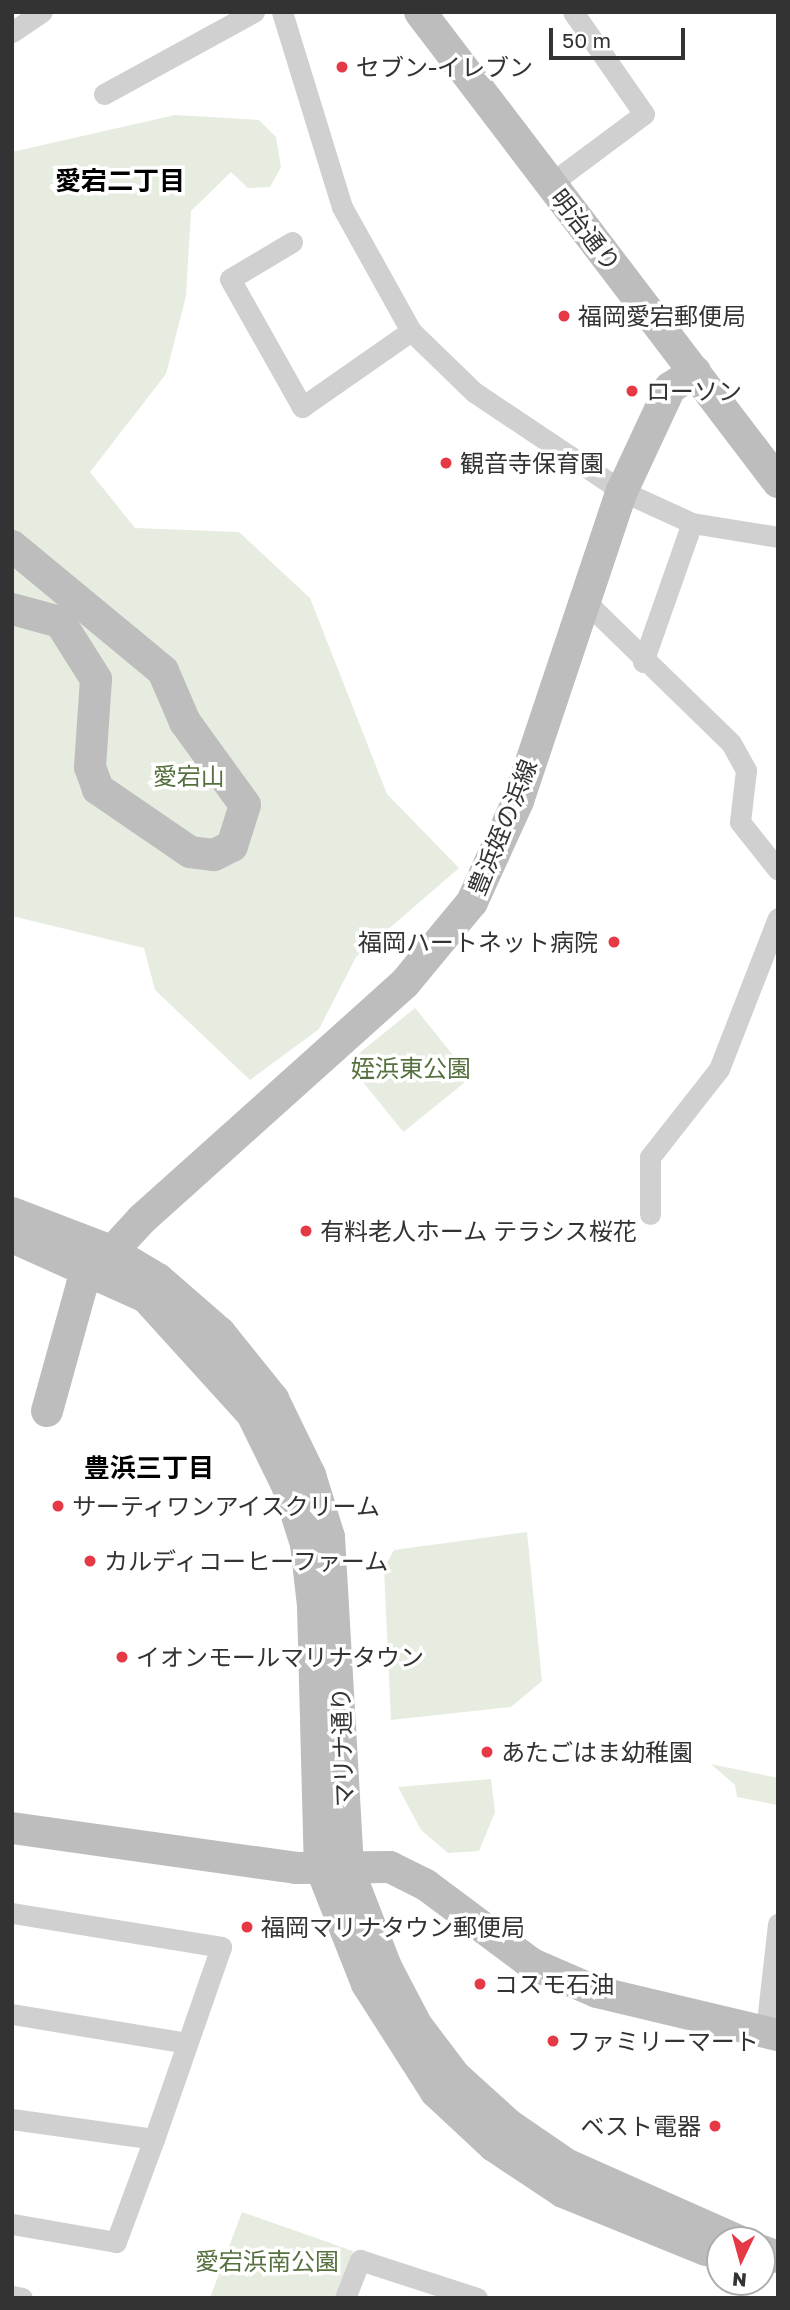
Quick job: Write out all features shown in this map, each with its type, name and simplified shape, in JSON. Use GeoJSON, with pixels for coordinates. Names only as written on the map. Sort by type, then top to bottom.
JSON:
{"type":"FeatureCollection","features":[{"type":"Feature","properties":{"kind":"street"},"geometry":{"type":"LineString","coordinates":[[12,32],[41,12]]}},
{"type":"Feature","properties":{"kind":"street"},"geometry":{"type":"LineString","coordinates":[[104,94],[254,12]]}},
{"type":"Feature","properties":{"kind":"street"},"geometry":{"type":"LineString","coordinates":[[282,12],[342,207],[411,331],[474,392],[622,491],[692,523],[778,537]]}},
{"type":"Feature","properties":{"kind":"street","name":"明治通り"},"geometry":{"type":"LineString","coordinates":[[420,12],[778,481]]}},
{"type":"Feature","properties":{"kind":"street"},"geometry":{"type":"LineString","coordinates":[[550,184],[643,114],[573,12]]}},
{"type":"Feature","properties":{"kind":"street"},"geometry":{"type":"LineString","coordinates":[[292,243],[230,279],[302,407],[411,331]]}},
{"type":"Feature","properties":{"kind":"street","name":"豊浜姪の浜線"},"geometry":{"type":"LineString","coordinates":[[47,1411],[82,1285],[102,1261],[405,983],[466,911],[510,821],[622,491],[670,388],[695,372]]}},
{"type":"Feature","properties":{"kind":"street"},"geometry":{"type":"LineString","coordinates":[[643,662],[692,523]]}},
{"type":"Feature","properties":{"kind":"street"},"geometry":{"type":"LineString","coordinates":[[12,546],[163,671],[185,722],[245,805],[232,846],[214,855],[190,852],[97,789],[90,767],[96,679],[60,622],[12,609]]}},
{"type":"Feature","properties":{"kind":"street"},"geometry":{"type":"LineString","coordinates":[[584,600],[643,662],[731,743],[746,770],[740,822],[778,870]]}},
{"type":"Feature","properties":{"kind":"street"},"geometry":{"type":"LineString","coordinates":[[650,1214],[650,1157],[719,1069],[778,918]]}},
{"type":"Feature","properties":{"kind":"street","name":"マリナ通り"},"geometry":{"type":"LineString","coordinates":[[12,1213],[102,1261]]}},
{"type":"Feature","properties":{"kind":"street","name":"マリナ通り"},"geometry":{"type":"LineString","coordinates":[[12,1237],[158,1279],[220,1333],[273,1399],[310,1475],[329,1537],[337,1603],[332,1875],[367,1984],[436,2092],[494,2146],[564,2192],[706,2249]]}},
{"type":"Feature","properties":{"kind":"street"},"geometry":{"type":"LineString","coordinates":[[12,1828],[332,1875]]}},
{"type":"Feature","properties":{"kind":"street"},"geometry":{"type":"LineString","coordinates":[[12,1841],[332,1875],[390,1867],[426,1885],[532,1964],[597,1992],[772,2033],[778,1924]]}},
{"type":"Feature","properties":{"kind":"street","name":"マリナ通り"},"geometry":{"type":"LineString","coordinates":[[332,1875],[455,2076],[509,2125],[566,2164],[706,2226]]}},
{"type":"Feature","properties":{"kind":"street"},"geometry":{"type":"LineString","coordinates":[[12,1913],[221,1947],[116,2242],[12,2224]]}},
{"type":"Feature","properties":{"kind":"street"},"geometry":{"type":"LineString","coordinates":[[12,2014],[187,2043]]}},
{"type":"Feature","properties":{"kind":"street"},"geometry":{"type":"LineString","coordinates":[[12,2119],[154,2139]]}},
{"type":"Feature","properties":{"kind":"street"},"geometry":{"type":"LineString","coordinates":[[345,2298],[360,2260],[477,2298]]}},
{"type":"Feature","properties":{"kind":"street"},"geometry":{"type":"LineString","coordinates":[[12,2296],[22,2298]]}},
{"type":"Feature","properties":{"kind":"green space","name":"愛宕山"},"geometry":{"type":"Polygon","coordinates":[[[175,115],[259,120],[276,137],[281,167],[270,187],[248,188],[231,172],[191,211],[186,296],[166,374],[90,472],[135,528],[239,532],[310,598],[387,794],[459,868],[356,957],[319,1029],[250,1080],[155,990],[144,948],[12,916],[12,569],[26,570],[12,558],[12,152],[175,115]]]}},
{"type":"Feature","properties":{"kind":"green space","name":"姪浜東公園"},"geometry":{"type":"Polygon","coordinates":[[[415,1008],[471,1077],[403,1132],[347,1063],[415,1008]]]}},
{"type":"Feature","properties":{"kind":"green space"},"geometry":{"type":"Polygon","coordinates":[[[527,1532],[542,1681],[511,1707],[391,1720],[384,1568],[394,1550],[527,1532]]]}},
{"type":"Feature","properties":{"kind":"green space"},"geometry":{"type":"Polygon","coordinates":[[[711,1764],[778,1778],[778,1805],[737,1797],[735,1785],[711,1764]]]}},
{"type":"Feature","properties":{"kind":"green space"},"geometry":{"type":"Polygon","coordinates":[[[491,1779],[495,1812],[479,1851],[448,1853],[421,1830],[398,1787],[491,1779]]]}},
{"type":"Feature","properties":{"kind":"green space","name":"愛宕浜南公園"},"geometry":{"type":"Polygon","coordinates":[[[242,2212],[353,2251],[337,2298],[210,2298],[242,2212]]]}},
{"type":"Feature","properties":{"kind":"place","name":"セブン-イレブン"},"geometry":{"type":"Point","coordinates":[342,67]}},
{"type":"Feature","properties":{"kind":"place","name":"福岡愛宕郵便局"},"geometry":{"type":"Point","coordinates":[564,316]}},
{"type":"Feature","properties":{"kind":"place","name":"ローソン"},"geometry":{"type":"Point","coordinates":[632,391]}},
{"type":"Feature","properties":{"kind":"place","name":"観音寺保育園"},"geometry":{"type":"Point","coordinates":[446,463]}},
{"type":"Feature","properties":{"kind":"place","name":"福岡ハートネット病院"},"geometry":{"type":"Point","coordinates":[614,942]}},
{"type":"Feature","properties":{"kind":"place","name":"有料老人ホーム テラシス桜花"},"geometry":{"type":"Point","coordinates":[306,1231]}},
{"type":"Feature","properties":{"kind":"place","name":"サーティワンアイスクリーム"},"geometry":{"type":"Point","coordinates":[58,1506]}},
{"type":"Feature","properties":{"kind":"place","name":"カルディコーヒーファーム"},"geometry":{"type":"Point","coordinates":[90,1561]}},
{"type":"Feature","properties":{"kind":"place","name":"イオンモールマリナタウン"},"geometry":{"type":"Point","coordinates":[122,1657]}},
{"type":"Feature","properties":{"kind":"place","name":"あたごはま幼稚園"},"geometry":{"type":"Point","coordinates":[487,1752]}},
{"type":"Feature","properties":{"kind":"place","name":"福岡マリナタウン郵便局"},"geometry":{"type":"Point","coordinates":[247,1927]}},
{"type":"Feature","properties":{"kind":"place","name":"コスモ石油"},"geometry":{"type":"Point","coordinates":[480,1984]}},
{"type":"Feature","properties":{"kind":"place","name":"ファミリーマート"},"geometry":{"type":"Point","coordinates":[553,2041]}},
{"type":"Feature","properties":{"kind":"place","name":"ベスト電器"},"geometry":{"type":"Point","coordinates":[715,2126]}},
{"type":"Feature","properties":{"kind":"district","name":"愛宕二丁目"},"geometry":{"type":"Point","coordinates":[120,181]}},
{"type":"Feature","properties":{"kind":"district","name":"豊浜三丁目"},"geometry":{"type":"Point","coordinates":[149,1468]}}]}
